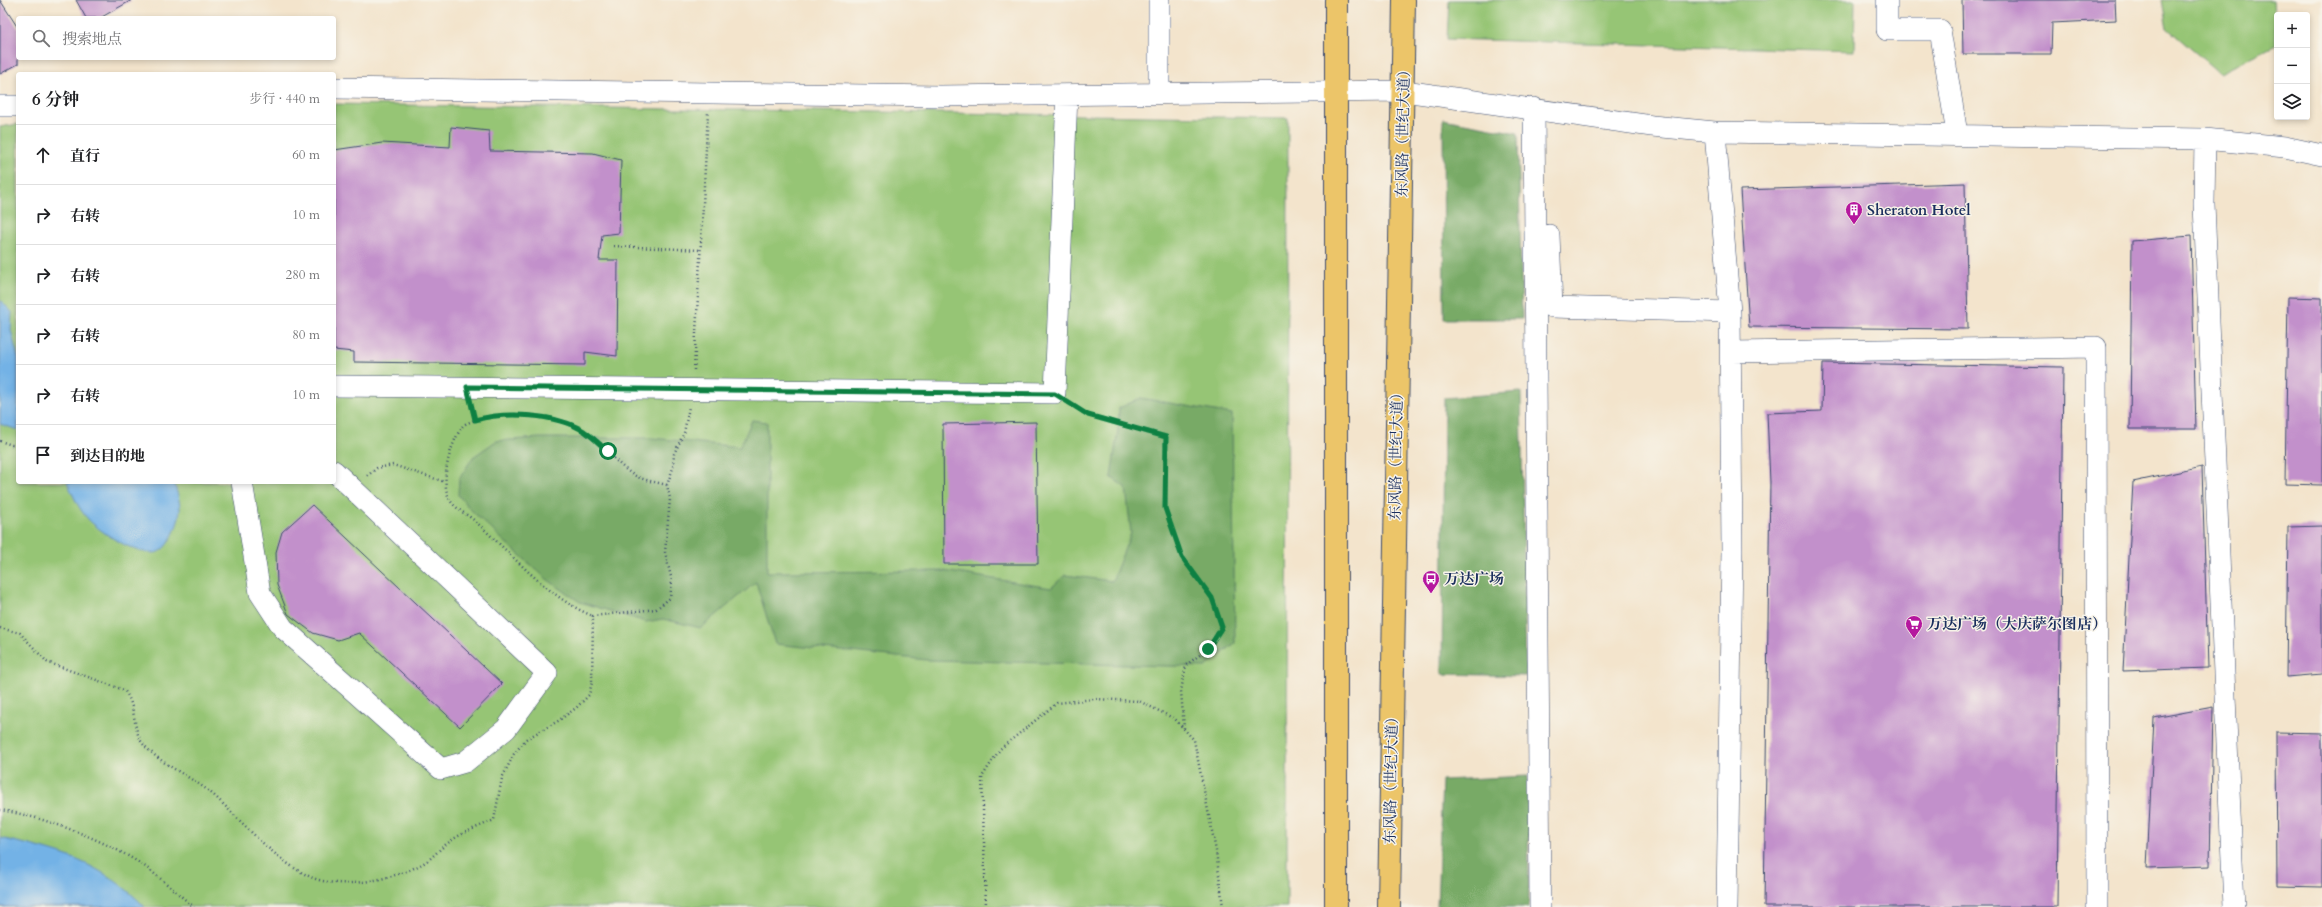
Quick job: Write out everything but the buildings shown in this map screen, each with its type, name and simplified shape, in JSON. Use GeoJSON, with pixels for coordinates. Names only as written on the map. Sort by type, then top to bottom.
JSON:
{"type":"FeatureCollection","features":[{"type":"Feature","properties":{"kind":"highway"},"geometry":{"type":"LineString","coordinates":[[1336,0],[1334,91],[1336,907]]}},
{"type":"Feature","properties":{"kind":"highway","name":"东风路（世纪大道）"},"geometry":{"type":"LineString","coordinates":[[1389,907],[1396,437],[1404,91],[1404,0]]}},
{"type":"Feature","properties":{"kind":"street"},"geometry":{"type":"LineString","coordinates":[[1159,0],[1159,93]]}},
{"type":"Feature","properties":{"kind":"street"},"geometry":{"type":"LineString","coordinates":[[1887,0],[1886,30],[1940,30],[1957,134]]}},
{"type":"Feature","properties":{"kind":"street"},"geometry":{"type":"LineString","coordinates":[[336,88],[940,96],[1404,91],[1652,126],[1715,132],[1957,134],[2205,139],[2285,147],[2322,155]]}},
{"type":"Feature","properties":{"kind":"street"},"geometry":{"type":"LineString","coordinates":[[336,386],[1055,394],[1067,94]]}},
{"type":"Feature","properties":{"kind":"street"},"geometry":{"type":"LineString","coordinates":[[0,106],[16,106]]}},
{"type":"Feature","properties":{"kind":"street"},"geometry":{"type":"LineString","coordinates":[[1539,109],[1552,307],[1730,312]]}},
{"type":"Feature","properties":{"kind":"street"},"geometry":{"type":"LineString","coordinates":[[1539,109],[1540,907]]}},
{"type":"Feature","properties":{"kind":"street"},"geometry":{"type":"LineString","coordinates":[[1715,132],[1730,312],[1731,352],[1732,550],[1727,907]]}},
{"type":"Feature","properties":{"kind":"street"},"geometry":{"type":"LineString","coordinates":[[2205,139],[2204,212],[2234,907]]}},
{"type":"Feature","properties":{"kind":"street"},"geometry":{"type":"LineString","coordinates":[[1731,352],[2096,347],[2097,907]]}},
{"type":"Feature","properties":{"kind":"street"},"geometry":{"type":"LineString","coordinates":[[242,484],[260,593],[284,628],[441,769],[465,762],[506,729],[547,673],[336,473]]}},
{"type":"Feature","properties":{"kind":"path"},"geometry":{"type":"LineString","coordinates":[[614,246],[701,250]]}},
{"type":"Feature","properties":{"kind":"path"},"geometry":{"type":"LineString","coordinates":[[467,387],[475,420]]}},
{"type":"Feature","properties":{"kind":"path"},"geometry":{"type":"LineString","coordinates":[[1055,394],[1088,415],[1166,437],[1165,508],[1182,557],[1212,598],[1222,627],[1208,649],[1186,666],[1181,691],[1184,728]]}},
{"type":"Feature","properties":{"kind":"path"},"geometry":{"type":"LineString","coordinates":[[593,616],[570,604],[534,575],[474,520],[452,504],[445,482],[451,452],[463,426],[475,420],[490,416],[509,415],[534,416],[566,424],[584,431],[632,474],[667,485]]}},
{"type":"Feature","properties":{"kind":"path"},"geometry":{"type":"LineString","coordinates":[[0,441],[16,446]]}},
{"type":"Feature","properties":{"kind":"path"},"geometry":{"type":"LineString","coordinates":[[352,489],[377,468],[393,465],[445,482]]}},
{"type":"Feature","properties":{"kind":"path"},"geometry":{"type":"LineString","coordinates":[[986,907],[982,777],[1000,749],[1057,703],[1094,699],[1139,701],[1175,719],[1194,740],[1216,851],[1223,907]]}},
{"type":"Feature","properties":{"kind":"path"},"geometry":{"type":"LineString","coordinates":[[0,810],[22,814],[100,841],[146,868],[194,907]]}},
{"type":"Feature","properties":{"kind":"path"},"geometry":{"type":"LineString","coordinates":[[588,907],[602,907]]}},
{"type":"Feature","properties":{"kind":"green space"},"geometry":{"type":"Polygon","coordinates":[[[1449,0],[1855,0],[1854,51],[1447,39],[1449,0]]]}},
{"type":"Feature","properties":{"kind":"green space"},"geometry":{"type":"Polygon","coordinates":[[[2162,0],[2273,0],[2274,46],[2219,73],[2167,28],[2162,0]]]}},
{"type":"Feature","properties":{"kind":"green space"},"geometry":{"type":"Polygon","coordinates":[[[336,104],[1288,118],[1287,907],[0,907],[0,127],[16,124],[16,484],[336,484],[336,104]]]}},
{"type":"Feature","properties":{"kind":"green space"},"geometry":{"type":"Polygon","coordinates":[[[1443,119],[1518,133],[1522,319],[1444,319],[1443,119]]]}},
{"type":"Feature","properties":{"kind":"green space"},"geometry":{"type":"Polygon","coordinates":[[[1521,392],[1526,676],[1442,674],[1444,398],[1521,392]]]}},
{"type":"Feature","properties":{"kind":"green space"},"geometry":{"type":"Polygon","coordinates":[[[1141,398],[1232,414],[1235,643],[1206,667],[927,660],[775,644],[756,582],[701,628],[663,619],[646,622],[580,602],[548,580],[471,510],[458,495],[459,479],[473,457],[496,441],[540,438],[652,438],[740,447],[752,420],[767,422],[767,572],[944,571],[1051,588],[1065,575],[1112,581],[1131,533],[1126,488],[1111,477],[1118,430],[1119,408],[1141,398]]]}},
{"type":"Feature","properties":{"kind":"green space"},"geometry":{"type":"Polygon","coordinates":[[[1528,776],[1529,907],[1437,907],[1442,780],[1528,776]]]}},
{"type":"Feature","properties":{"kind":"water"},"geometry":{"type":"Polygon","coordinates":[[[0,300],[12,312],[11,330],[16,350],[16,429],[0,424],[0,300]]]}},
{"type":"Feature","properties":{"kind":"water"},"geometry":{"type":"Polygon","coordinates":[[[68,484],[175,484],[180,509],[178,521],[173,535],[164,547],[154,553],[146,552],[119,542],[94,525],[84,515],[68,484]]]}},
{"type":"Feature","properties":{"kind":"water"},"geometry":{"type":"Polygon","coordinates":[[[0,838],[42,848],[78,860],[112,879],[128,891],[145,907],[0,907],[0,838]]]}},
{"type":"Feature","properties":{"kind":"place","name":"Sheraton Hotel"},"geometry":{"type":"Point","coordinates":[1854,225]}},
{"type":"Feature","properties":{"kind":"place","name":"万达广场"},"geometry":{"type":"Point","coordinates":[1431,594]}},
{"type":"Feature","properties":{"kind":"place","name":"万达广场（大庆萨尔图店）"},"geometry":{"type":"Point","coordinates":[1914,639]}},
{"type":"Feature","properties":{"kind":"route"},"geometry":{"type":"LineString","coordinates":[[608,451],[584,431],[566,424],[534,416],[490,416],[475,420],[467,387],[1055,394],[1088,415],[1166,437],[1165,508],[1182,557],[1212,598],[1222,627],[1208,649]]}}]}
